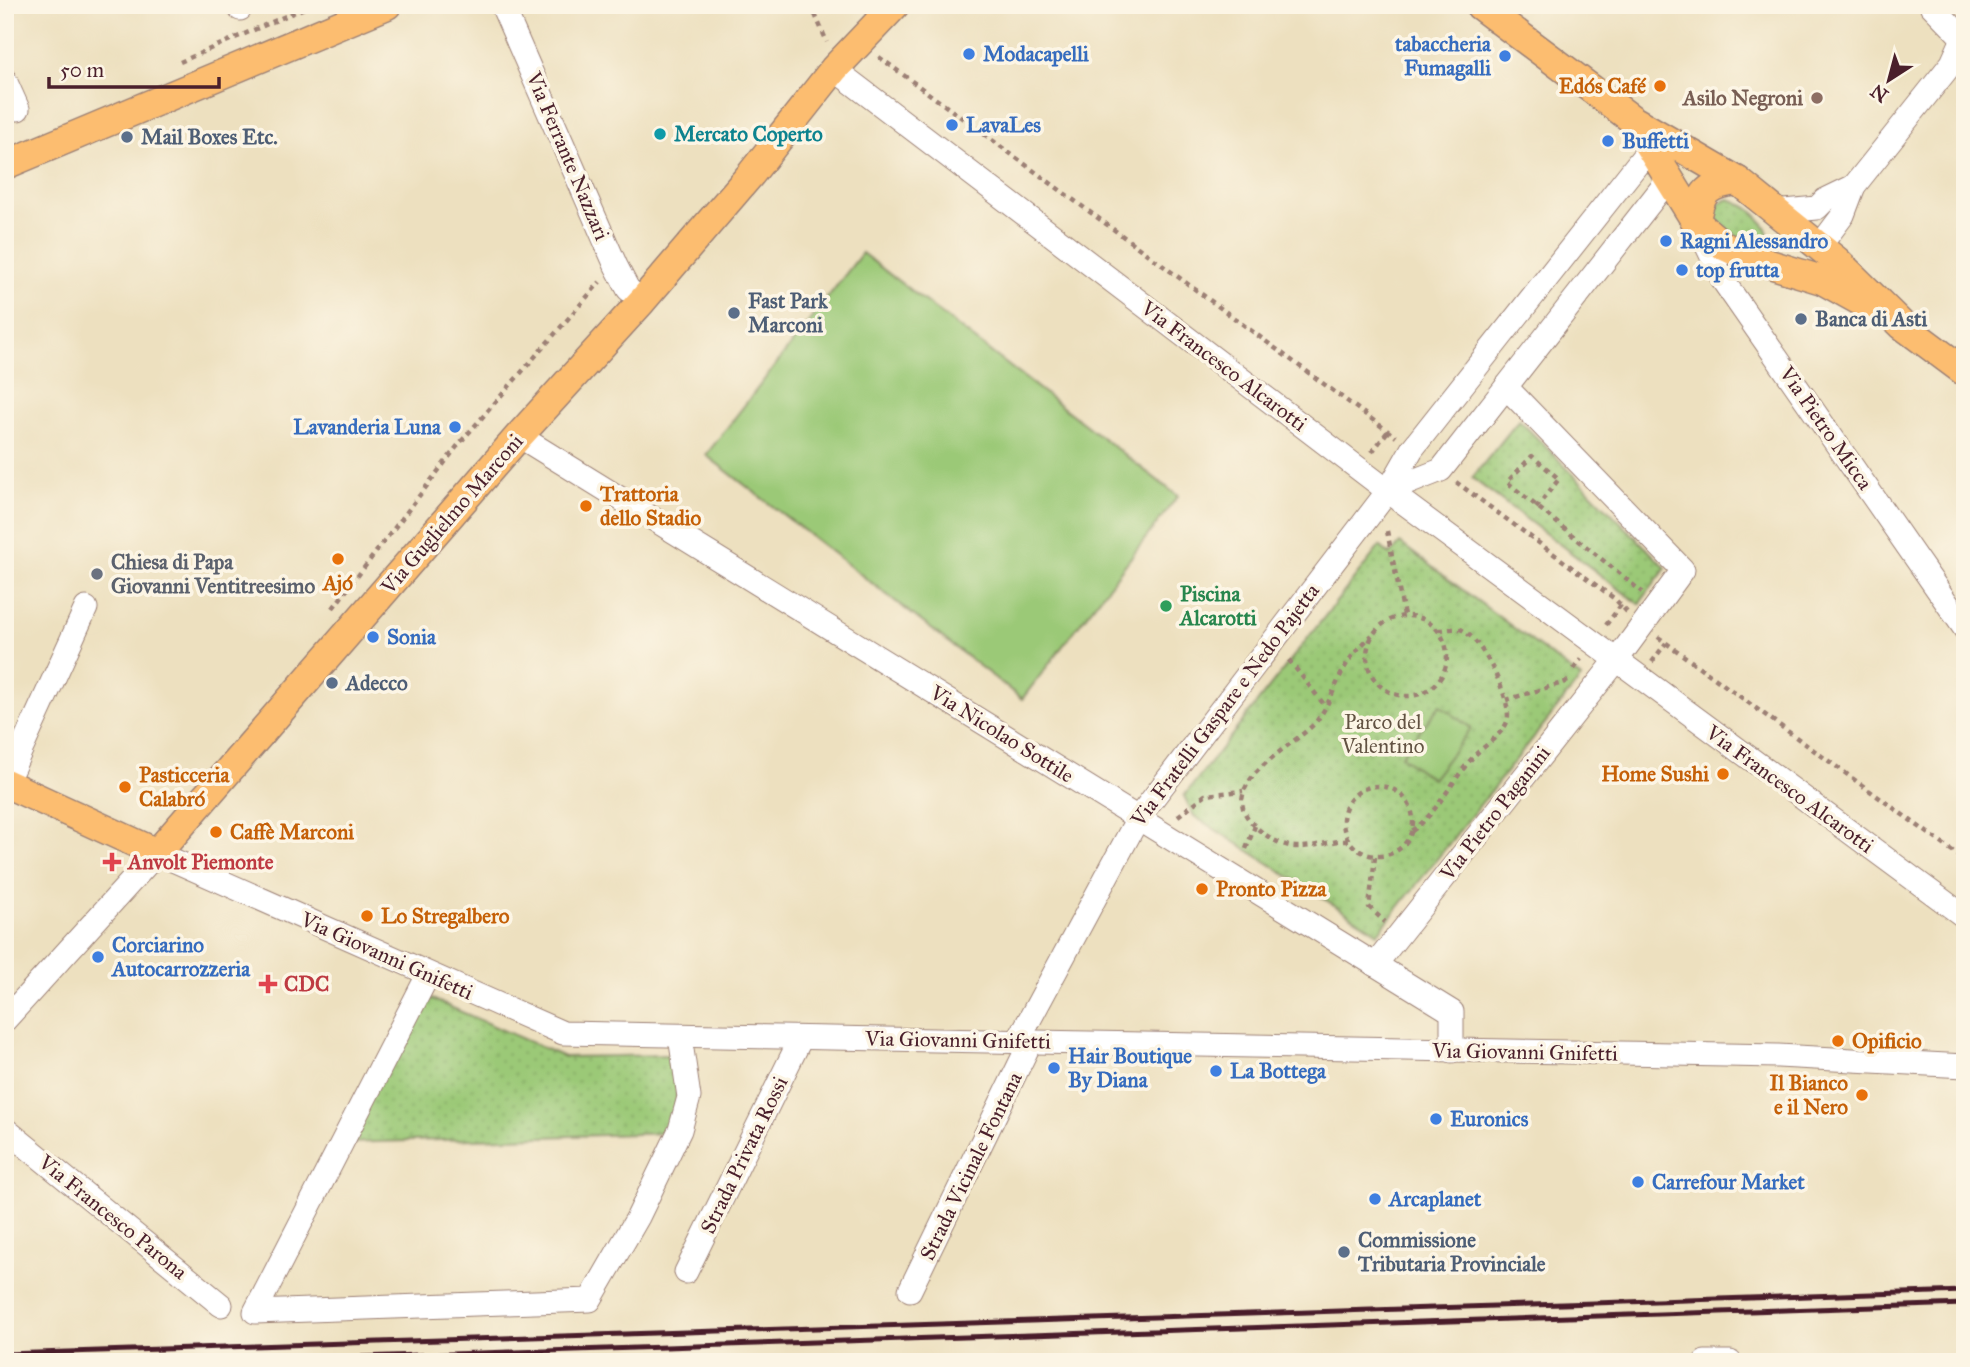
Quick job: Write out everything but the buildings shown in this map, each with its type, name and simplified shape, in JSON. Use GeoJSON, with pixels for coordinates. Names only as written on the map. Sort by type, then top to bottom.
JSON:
{"type":"FeatureCollection","features":[{"type":"Feature","properties":{"kind":"main road"},"geometry":{"type":"LineString","coordinates":[[5,165],[387,5]]}},
{"type":"Feature","properties":{"kind":"main road","name":"Via Guglielmo Marconi"},"geometry":{"type":"LineString","coordinates":[[157,853],[519,436],[642,301],[751,174],[833,61],[895,5]]}},
{"type":"Feature","properties":{"kind":"main road"},"geometry":{"type":"LineString","coordinates":[[1479,5],[1633,120],[1738,181],[1819,247],[1902,325],[1965,372]]}},
{"type":"Feature","properties":{"kind":"main road"},"geometry":{"type":"LineString","coordinates":[[1633,120],[1696,222],[1724,246],[1822,280],[1902,325]]}},
{"type":"Feature","properties":{"kind":"main road"},"geometry":{"type":"LineString","coordinates":[[1696,222],[1699,203],[1704,193],[1718,183],[1738,181]]}},
{"type":"Feature","properties":{"kind":"main road"},"geometry":{"type":"LineString","coordinates":[[1775,265],[1778,216]]}},
{"type":"Feature","properties":{"kind":"main road"},"geometry":{"type":"LineString","coordinates":[[1775,265],[1812,256],[1819,247]]}},
{"type":"Feature","properties":{"kind":"main road","name":"Via Giovanni Gnifetti"},"geometry":{"type":"LineString","coordinates":[[6,783],[157,853]]}},
{"type":"Feature","properties":{"kind":"street","name":"Via Ferrante Nazzari"},"geometry":{"type":"LineString","coordinates":[[502,5],[616,267],[628,289],[642,301]]}},
{"type":"Feature","properties":{"kind":"street"},"geometry":{"type":"LineString","coordinates":[[1819,247],[1843,215],[1854,186],[1958,68],[1963,35],[1931,5]]}},
{"type":"Feature","properties":{"kind":"street","name":"Via Francesco Alcarotti"},"geometry":{"type":"LineString","coordinates":[[833,61],[1388,491],[1965,917]]}},
{"type":"Feature","properties":{"kind":"street"},"geometry":{"type":"LineString","coordinates":[[5,80],[18,108]]}},
{"type":"Feature","properties":{"kind":"street","name":"Via Fratelli Gaspare e Nedo Pajetta"},"geometry":{"type":"LineString","coordinates":[[1024,1041],[1138,818],[1388,491],[1412,449],[1650,148]]}},
{"type":"Feature","properties":{"kind":"street"},"geometry":{"type":"LineString","coordinates":[[1388,491],[1441,470],[1668,180]]}},
{"type":"Feature","properties":{"kind":"street"},"geometry":{"type":"LineString","coordinates":[[1778,216],[1817,208],[1825,200],[1854,186]]}},
{"type":"Feature","properties":{"kind":"street","name":"Via Pietro Micca"},"geometry":{"type":"LineString","coordinates":[[1696,222],[1724,282],[1965,629]]}},
{"type":"Feature","properties":{"kind":"street"},"geometry":{"type":"LineString","coordinates":[[1506,387],[1683,570],[1616,661]]}},
{"type":"Feature","properties":{"kind":"street","name":"Via Nicolao Sottile"},"geometry":{"type":"LineString","coordinates":[[519,436],[1452,1012],[1452,1051]]}},
{"type":"Feature","properties":{"kind":"street"},"geometry":{"type":"LineString","coordinates":[[6,783],[86,608]]}},
{"type":"Feature","properties":{"kind":"street","name":"Via Pietro Paganini"},"geometry":{"type":"LineString","coordinates":[[1375,965],[1616,661]]}},
{"type":"Feature","properties":{"kind":"street","name":"Via Giovanni Gnifetti"},"geometry":{"type":"LineString","coordinates":[[157,853],[563,1033],[1779,1056],[1965,1066]]}},
{"type":"Feature","properties":{"kind":"street","name":"Via Guglielmo Marconi"},"geometry":{"type":"LineString","coordinates":[[5,1020],[157,853]]}},
{"type":"Feature","properties":{"kind":"street"},"geometry":{"type":"LineString","coordinates":[[428,975],[255,1312],[590,1300],[638,1217],[680,1130],[689,1097],[680,1036]]}},
{"type":"Feature","properties":{"kind":"street","name":"Strada Privata Rossi"},"geometry":{"type":"LineString","coordinates":[[686,1272],[801,1038]]}},
{"type":"Feature","properties":{"kind":"street","name":"Strada Vicinale Fontana"},"geometry":{"type":"LineString","coordinates":[[910,1290],[1024,1041]]}},
{"type":"Feature","properties":{"kind":"street","name":"Via Francesco Parona"},"geometry":{"type":"LineString","coordinates":[[5,1129],[221,1305]]}},
{"type":"Feature","properties":{"kind":"street"},"geometry":{"type":"LineString","coordinates":[[1705,1362],[1730,1362]]}},
{"type":"Feature","properties":{"kind":"path"},"geometry":{"type":"LineString","coordinates":[[811,5],[833,61]]}},
{"type":"Feature","properties":{"kind":"path"},"geometry":{"type":"LineString","coordinates":[[873,24],[885,35],[877,44],[880,60],[1402,442]]}},
{"type":"Feature","properties":{"kind":"path"},"geometry":{"type":"LineString","coordinates":[[324,620],[459,444],[600,281]]}},
{"type":"Feature","properties":{"kind":"path"},"geometry":{"type":"LineString","coordinates":[[1369,456],[1388,432]]}},
{"type":"Feature","properties":{"kind":"path"},"geometry":{"type":"LineString","coordinates":[[1536,508],[1559,480],[1532,456],[1507,482],[1536,508],[1657,604]]}},
{"type":"Feature","properties":{"kind":"path"},"geometry":{"type":"LineString","coordinates":[[1451,478],[1620,605],[1635,621]]}},
{"type":"Feature","properties":{"kind":"path"},"geometry":{"type":"LineString","coordinates":[[1387,531],[1404,616]]}},
{"type":"Feature","properties":{"kind":"path"},"geometry":{"type":"LineString","coordinates":[[1604,628],[1620,605]]}},
{"type":"Feature","properties":{"kind":"path"},"geometry":{"type":"LineString","coordinates":[[1348,841],[1331,840],[1293,847],[1272,839],[1255,826],[1242,810],[1243,791],[1266,764],[1314,724],[1326,707],[1349,660],[1372,635],[1387,620],[1404,616],[1420,617],[1438,630],[1448,655],[1440,681],[1417,696],[1403,697],[1390,693],[1370,674],[1366,661],[1372,635]]}},
{"type":"Feature","properties":{"kind":"path"},"geometry":{"type":"LineString","coordinates":[[1412,831],[1413,820],[1404,798],[1395,791],[1372,786],[1361,790],[1345,807],[1342,818],[1348,841],[1355,849],[1375,857],[1397,850],[1412,831],[1425,822],[1458,772],[1507,724],[1506,700],[1494,671],[1473,638],[1460,629],[1438,630]]}},
{"type":"Feature","properties":{"kind":"path"},"geometry":{"type":"LineString","coordinates":[[1648,631],[1965,860]]}},
{"type":"Feature","properties":{"kind":"path"},"geometry":{"type":"LineString","coordinates":[[1651,663],[1666,643]]}},
{"type":"Feature","properties":{"kind":"path"},"geometry":{"type":"LineString","coordinates":[[1289,660],[1326,707]]}},
{"type":"Feature","properties":{"kind":"path"},"geometry":{"type":"LineString","coordinates":[[1506,700],[1583,677]]}},
{"type":"Feature","properties":{"kind":"path"},"geometry":{"type":"LineString","coordinates":[[1178,816],[1205,795],[1243,791]]}},
{"type":"Feature","properties":{"kind":"path"},"geometry":{"type":"LineString","coordinates":[[1246,849],[1255,826]]}},
{"type":"Feature","properties":{"kind":"path"},"geometry":{"type":"LineString","coordinates":[[1375,857],[1368,907],[1386,923]]}},
{"type":"Feature","properties":{"kind":"green space"},"geometry":{"type":"Polygon","coordinates":[[[1729,199],[1742,205],[1761,220],[1769,241],[1745,244],[1737,241],[1711,220],[1715,205],[1729,199]]]}},
{"type":"Feature","properties":{"kind":"green space"},"geometry":{"type":"Polygon","coordinates":[[[862,253],[1178,496],[1022,699],[706,455],[862,253]]]}},
{"type":"Feature","properties":{"kind":"green space"},"geometry":{"type":"Polygon","coordinates":[[[1519,420],[1666,568],[1639,604],[1472,478],[1519,420]]]}},
{"type":"Feature","properties":{"kind":"green space","name":"Parco del Valentino"},"geometry":{"type":"Polygon","coordinates":[[[1400,543],[1581,678],[1378,933],[1194,816],[1184,796],[1380,546],[1390,555],[1400,543]]]}},
{"type":"Feature","properties":{"kind":"green space"},"geometry":{"type":"Polygon","coordinates":[[[1440,705],[1471,728],[1432,779],[1401,756],[1440,705]]]}},
{"type":"Feature","properties":{"kind":"green space"},"geometry":{"type":"Polygon","coordinates":[[[423,995],[564,1057],[670,1055],[678,1095],[669,1133],[346,1143],[423,995]]]}},
{"type":"Feature","properties":{"kind":"railway"},"geometry":{"type":"LineString","coordinates":[[5,1354],[1965,1291]]}},
{"type":"Feature","properties":{"kind":"railway"},"geometry":{"type":"LineString","coordinates":[[210,1362],[1965,1304]]}},
{"type":"Feature","properties":{"kind":"place","name":"Modacapelli"},"geometry":{"type":"Point","coordinates":[969,54]}},
{"type":"Feature","properties":{"kind":"place","name":"tabaccheria Fumagalli"},"geometry":{"type":"Point","coordinates":[1505,56]}},
{"type":"Feature","properties":{"kind":"place","name":"Edós Café"},"geometry":{"type":"Point","coordinates":[1660,86]}},
{"type":"Feature","properties":{"kind":"place","name":"Asilo Negroni"},"geometry":{"type":"Point","coordinates":[1817,98]}},
{"type":"Feature","properties":{"kind":"place","name":"LavaLes"},"geometry":{"type":"Point","coordinates":[952,125]}},
{"type":"Feature","properties":{"kind":"place","name":"Mercato Coperto"},"geometry":{"type":"Point","coordinates":[660,134]}},
{"type":"Feature","properties":{"kind":"place","name":"Mail Boxes Etc."},"geometry":{"type":"Point","coordinates":[127,137]}},
{"type":"Feature","properties":{"kind":"place","name":"Buffetti"},"geometry":{"type":"Point","coordinates":[1608,141]}},
{"type":"Feature","properties":{"kind":"place","name":"Ragni Alessandro"},"geometry":{"type":"Point","coordinates":[1666,241]}},
{"type":"Feature","properties":{"kind":"place","name":"top frutta"},"geometry":{"type":"Point","coordinates":[1682,270]}},
{"type":"Feature","properties":{"kind":"place","name":"Fast Park Marconi"},"geometry":{"type":"Point","coordinates":[734,313]}},
{"type":"Feature","properties":{"kind":"place","name":"Banca di Asti"},"geometry":{"type":"Point","coordinates":[1801,319]}},
{"type":"Feature","properties":{"kind":"place","name":"Lavanderia Luna"},"geometry":{"type":"Point","coordinates":[455,427]}},
{"type":"Feature","properties":{"kind":"place","name":"Trattoria dello Stadio"},"geometry":{"type":"Point","coordinates":[586,506]}},
{"type":"Feature","properties":{"kind":"place","name":"Ajó"},"geometry":{"type":"Point","coordinates":[338,559]}},
{"type":"Feature","properties":{"kind":"place","name":"Chiesa di Papa Giovanni Ventitreesimo"},"geometry":{"type":"Point","coordinates":[97,574]}},
{"type":"Feature","properties":{"kind":"place","name":"Piscina Alcarotti"},"geometry":{"type":"Point","coordinates":[1166,606]}},
{"type":"Feature","properties":{"kind":"place","name":"Sonia"},"geometry":{"type":"Point","coordinates":[373,637]}},
{"type":"Feature","properties":{"kind":"place","name":"Adecco"},"geometry":{"type":"Point","coordinates":[332,683]}},
{"type":"Feature","properties":{"kind":"place","name":"Home Sushi"},"geometry":{"type":"Point","coordinates":[1723,774]}},
{"type":"Feature","properties":{"kind":"place","name":"Pasticceria Calabró"},"geometry":{"type":"Point","coordinates":[125,787]}},
{"type":"Feature","properties":{"kind":"place","name":"Caffè Marconi"},"geometry":{"type":"Point","coordinates":[216,832]}},
{"type":"Feature","properties":{"kind":"place","name":"Anvolt Piemonte"},"geometry":{"type":"Point","coordinates":[112,862]}},
{"type":"Feature","properties":{"kind":"place","name":"Pronto Pizza"},"geometry":{"type":"Point","coordinates":[1202,889]}},
{"type":"Feature","properties":{"kind":"place","name":"Lo Stregalbero"},"geometry":{"type":"Point","coordinates":[367,916]}},
{"type":"Feature","properties":{"kind":"place","name":"Corciarino Autocarrozzeria"},"geometry":{"type":"Point","coordinates":[98,957]}},
{"type":"Feature","properties":{"kind":"place","name":"CDC"},"geometry":{"type":"Point","coordinates":[268,984]}},
{"type":"Feature","properties":{"kind":"place","name":"Opificio"},"geometry":{"type":"Point","coordinates":[1838,1041]}},
{"type":"Feature","properties":{"kind":"place","name":"Hair Boutique By Diana"},"geometry":{"type":"Point","coordinates":[1054,1068]}},
{"type":"Feature","properties":{"kind":"place","name":"La Bottega"},"geometry":{"type":"Point","coordinates":[1216,1071]}},
{"type":"Feature","properties":{"kind":"place","name":"Il Bianco e il Nero"},"geometry":{"type":"Point","coordinates":[1862,1095]}},
{"type":"Feature","properties":{"kind":"place","name":"Euronics"},"geometry":{"type":"Point","coordinates":[1436,1119]}},
{"type":"Feature","properties":{"kind":"place","name":"Carrefour Market"},"geometry":{"type":"Point","coordinates":[1638,1182]}},
{"type":"Feature","properties":{"kind":"place","name":"Arcaplanet"},"geometry":{"type":"Point","coordinates":[1375,1199]}},
{"type":"Feature","properties":{"kind":"place","name":"Commissione Tributaria Provinciale"},"geometry":{"type":"Point","coordinates":[1344,1252]}}]}
